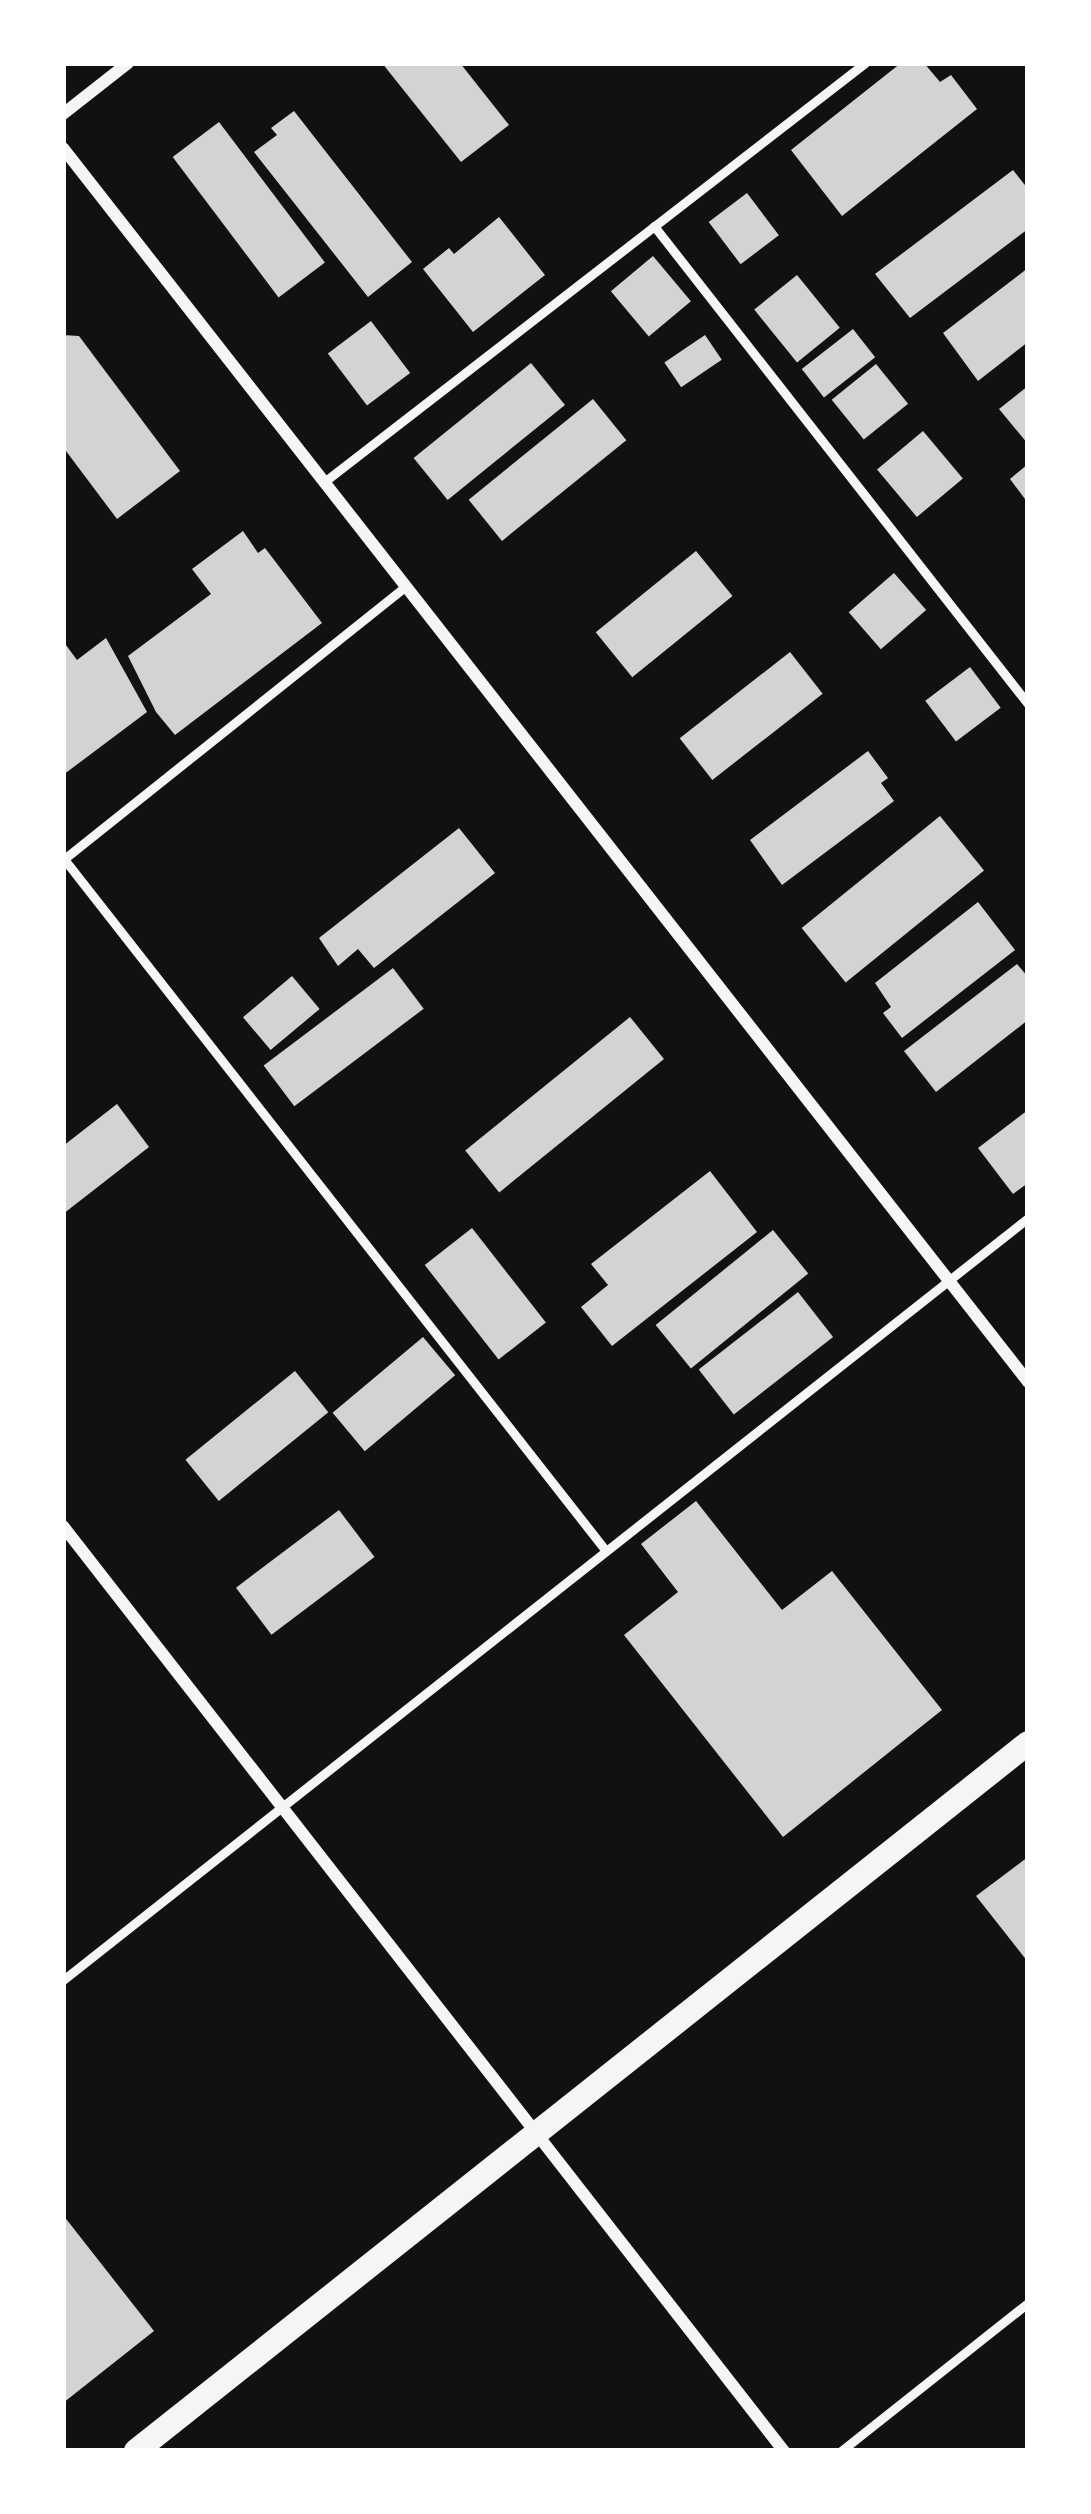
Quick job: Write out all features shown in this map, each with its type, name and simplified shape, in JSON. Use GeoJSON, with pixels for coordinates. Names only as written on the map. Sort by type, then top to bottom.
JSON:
{"type":"FeatureCollection","features":[{"type":"Feature","properties":{"kind":"main road"},"geometry":{"type":"LineString","coordinates":[[136,2451],[1028,1743]]}},
{"type":"Feature","properties":{"kind":"street"},"geometry":{"type":"LineString","coordinates":[[63,114],[128,63]]}},
{"type":"Feature","properties":{"kind":"street"},"geometry":{"type":"LineString","coordinates":[[63,148],[1028,1382]]}},
{"type":"Feature","properties":{"kind":"street"},"geometry":{"type":"LineString","coordinates":[[63,1526],[784,2451]]}},
{"type":"Feature","properties":{"kind":"lane"},"geometry":{"type":"LineString","coordinates":[[324,482],[865,63]]}},
{"type":"Feature","properties":{"kind":"lane"},"geometry":{"type":"LineString","coordinates":[[654,226],[1028,704]]}},
{"type":"Feature","properties":{"kind":"lane"},"geometry":{"type":"LineString","coordinates":[[406,586],[64,859],[606,1552]]}},
{"type":"Feature","properties":{"kind":"lane"},"geometry":{"type":"LineString","coordinates":[[63,1980],[1028,1218]]}},
{"type":"Feature","properties":{"kind":"lane"},"geometry":{"type":"LineString","coordinates":[[841,2451],[1028,2303]]}},
{"type":"Feature","properties":{"kind":"building"},"geometry":{"type":"Polygon","coordinates":[[[382,63],[460,63],[509,125],[461,162],[382,63]]]}},
{"type":"Feature","properties":{"kind":"building"},"geometry":{"type":"Polygon","coordinates":[[[901,63],[924,63],[940,82],[951,75],[977,109],[842,216],[791,150],[901,63]]]}},
{"type":"Feature","properties":{"kind":"building"},"geometry":{"type":"Polygon","coordinates":[[[294,111],[412,262],[368,297],[254,152],[277,135],[271,128],[294,111]]]}},
{"type":"Feature","properties":{"kind":"building"},"geometry":{"type":"Polygon","coordinates":[[[219,122],[325,263],[279,297],[173,157],[219,122]]]}},
{"type":"Feature","properties":{"kind":"building"},"geometry":{"type":"Polygon","coordinates":[[[1013,170],[1028,189],[1028,229],[910,318],[875,274],[1013,170]]]}},
{"type":"Feature","properties":{"kind":"building"},"geometry":{"type":"Polygon","coordinates":[[[747,193],[779,235],[741,264],[709,222],[747,193]]]}},
{"type":"Feature","properties":{"kind":"building"},"geometry":{"type":"Polygon","coordinates":[[[499,217],[545,275],[473,332],[423,269],[449,248],[454,254],[499,217]]]}},
{"type":"Feature","properties":{"kind":"building"},"geometry":{"type":"Polygon","coordinates":[[[653,256],[691,301],[649,337],[611,291],[653,256]]]}},
{"type":"Feature","properties":{"kind":"building"},"geometry":{"type":"Polygon","coordinates":[[[1028,268],[1028,342],[978,381],[943,333],[1028,268]]]}},
{"type":"Feature","properties":{"kind":"building"},"geometry":{"type":"Polygon","coordinates":[[[797,275],[840,328],[797,362],[754,310],[797,275]]]}},
{"type":"Feature","properties":{"kind":"building"},"geometry":{"type":"Polygon","coordinates":[[[371,321],[410,373],[367,405],[328,353],[371,321]]]}},
{"type":"Feature","properties":{"kind":"building"},"geometry":{"type":"Polygon","coordinates":[[[853,329],[875,357],[824,397],[802,369],[853,329]]]}},
{"type":"Feature","properties":{"kind":"building"},"geometry":{"type":"Polygon","coordinates":[[[63,335],[79,336],[180,471],[117,519],[63,447],[63,335]]]}},
{"type":"Feature","properties":{"kind":"building"},"geometry":{"type":"Polygon","coordinates":[[[705,335],[722,360],[681,387],[664,362],[705,335]]]}},
{"type":"Feature","properties":{"kind":"building"},"geometry":{"type":"Polygon","coordinates":[[[531,363],[565,405],[448,500],[414,458],[531,363]]]}},
{"type":"Feature","properties":{"kind":"building"},"geometry":{"type":"Polygon","coordinates":[[[876,364],[908,404],[864,440],[832,400],[876,364]]]}},
{"type":"Feature","properties":{"kind":"building"},"geometry":{"type":"Polygon","coordinates":[[[1028,386],[1028,444],[999,409],[1028,386]]]}},
{"type":"Feature","properties":{"kind":"building"},"geometry":{"type":"Polygon","coordinates":[[[593,399],[626,440],[502,541],[469,500],[593,399]]]}},
{"type":"Feature","properties":{"kind":"building"},"geometry":{"type":"Polygon","coordinates":[[[923,431],[963,478],[917,517],[877,470],[923,431]]]}},
{"type":"Feature","properties":{"kind":"building"},"geometry":{"type":"Polygon","coordinates":[[[1028,464],[1028,503],[1010,479],[1028,464]]]}},
{"type":"Feature","properties":{"kind":"building"},"geometry":{"type":"Polygon","coordinates":[[[243,531],[258,553],[265,548],[322,623],[175,735],[156,712],[128,656],[211,594],[192,569],[243,531]]]}},
{"type":"Feature","properties":{"kind":"building"},"geometry":{"type":"Polygon","coordinates":[[[696,551],[733,596],[632,677],[596,632],[696,551]]]}},
{"type":"Feature","properties":{"kind":"building"},"geometry":{"type":"Polygon","coordinates":[[[894,573],[926,610],[881,649],[849,612],[894,573]]]}},
{"type":"Feature","properties":{"kind":"building"},"geometry":{"type":"Polygon","coordinates":[[[106,638],[147,712],[63,775],[63,641],[77,660],[106,638]]]}},
{"type":"Feature","properties":{"kind":"building"},"geometry":{"type":"Polygon","coordinates":[[[790,652],[823,694],[712,780],[680,738],[790,652]]]}},
{"type":"Feature","properties":{"kind":"building"},"geometry":{"type":"Polygon","coordinates":[[[970,667],[1001,708],[956,741],[925,701],[970,667]]]}},
{"type":"Feature","properties":{"kind":"building"},"geometry":{"type":"Polygon","coordinates":[[[868,751],[888,778],[881,783],[894,801],[782,885],[750,840],[868,751]]]}},
{"type":"Feature","properties":{"kind":"building"},"geometry":{"type":"Polygon","coordinates":[[[940,816],[984,870],[846,982],[802,928],[940,816]]]}},
{"type":"Feature","properties":{"kind":"building"},"geometry":{"type":"Polygon","coordinates":[[[459,828],[495,873],[374,968],[358,949],[338,966],[319,938],[459,828]]]}},
{"type":"Feature","properties":{"kind":"building"},"geometry":{"type":"Polygon","coordinates":[[[978,902],[1015,950],[902,1038],[883,1013],[891,1007],[875,983],[978,902]]]}},
{"type":"Feature","properties":{"kind":"building"},"geometry":{"type":"Polygon","coordinates":[[[1017,964],[1028,977],[1028,1020],[936,1092],[904,1051],[1017,964]]]}},
{"type":"Feature","properties":{"kind":"building"},"geometry":{"type":"Polygon","coordinates":[[[393,968],[424,1009],[294,1106],[264,1065],[393,968]]]}},
{"type":"Feature","properties":{"kind":"building"},"geometry":{"type":"Polygon","coordinates":[[[292,976],[320,1009],[271,1050],[243,1017],[292,976]]]}},
{"type":"Feature","properties":{"kind":"building"},"geometry":{"type":"Polygon","coordinates":[[[630,1017],[664,1059],[499,1192],[465,1150],[630,1017]]]}},
{"type":"Feature","properties":{"kind":"building"},"geometry":{"type":"Polygon","coordinates":[[[117,1104],[149,1147],[63,1214],[63,1146],[117,1104]]]}},
{"type":"Feature","properties":{"kind":"building"},"geometry":{"type":"Polygon","coordinates":[[[1028,1110],[1028,1183],[1013,1194],[978,1148],[1028,1110]]]}},
{"type":"Feature","properties":{"kind":"building"},"geometry":{"type":"Polygon","coordinates":[[[710,1171],[757,1232],[612,1346],[581,1307],[608,1285],[591,1264],[710,1171]]]}},
{"type":"Feature","properties":{"kind":"building"},"geometry":{"type":"Polygon","coordinates":[[[472,1228],[546,1323],[499,1360],[425,1265],[472,1228]]]}},
{"type":"Feature","properties":{"kind":"building"},"geometry":{"type":"Polygon","coordinates":[[[773,1230],[808,1274],[691,1369],[656,1325],[773,1230]]]}},
{"type":"Feature","properties":{"kind":"building"},"geometry":{"type":"Polygon","coordinates":[[[798,1292],[833,1337],[734,1414],[699,1370],[798,1292]]]}},
{"type":"Feature","properties":{"kind":"building"},"geometry":{"type":"Polygon","coordinates":[[[423,1337],[455,1375],[365,1451],[333,1413],[423,1337]]]}},
{"type":"Feature","properties":{"kind":"building"},"geometry":{"type":"Polygon","coordinates":[[[295,1371],[328,1412],[219,1501],[185,1460],[295,1371]]]}},
{"type":"Feature","properties":{"kind":"building"},"geometry":{"type":"Polygon","coordinates":[[[696,1501],[782,1610],[832,1571],[942,1710],[783,1837],[624,1635],[678,1592],[641,1544],[696,1501]]]}},
{"type":"Feature","properties":{"kind":"building"},"geometry":{"type":"Polygon","coordinates":[[[339,1510],[375,1557],[271,1635],[236,1588],[339,1510]]]}},
{"type":"Feature","properties":{"kind":"building"},"geometry":{"type":"Polygon","coordinates":[[[1028,1857],[1028,1962],[976,1896],[1028,1857]]]}},
{"type":"Feature","properties":{"kind":"building"},"geometry":{"type":"Polygon","coordinates":[[[63,2215],[154,2331],[63,2403],[63,2215]]]}}]}
